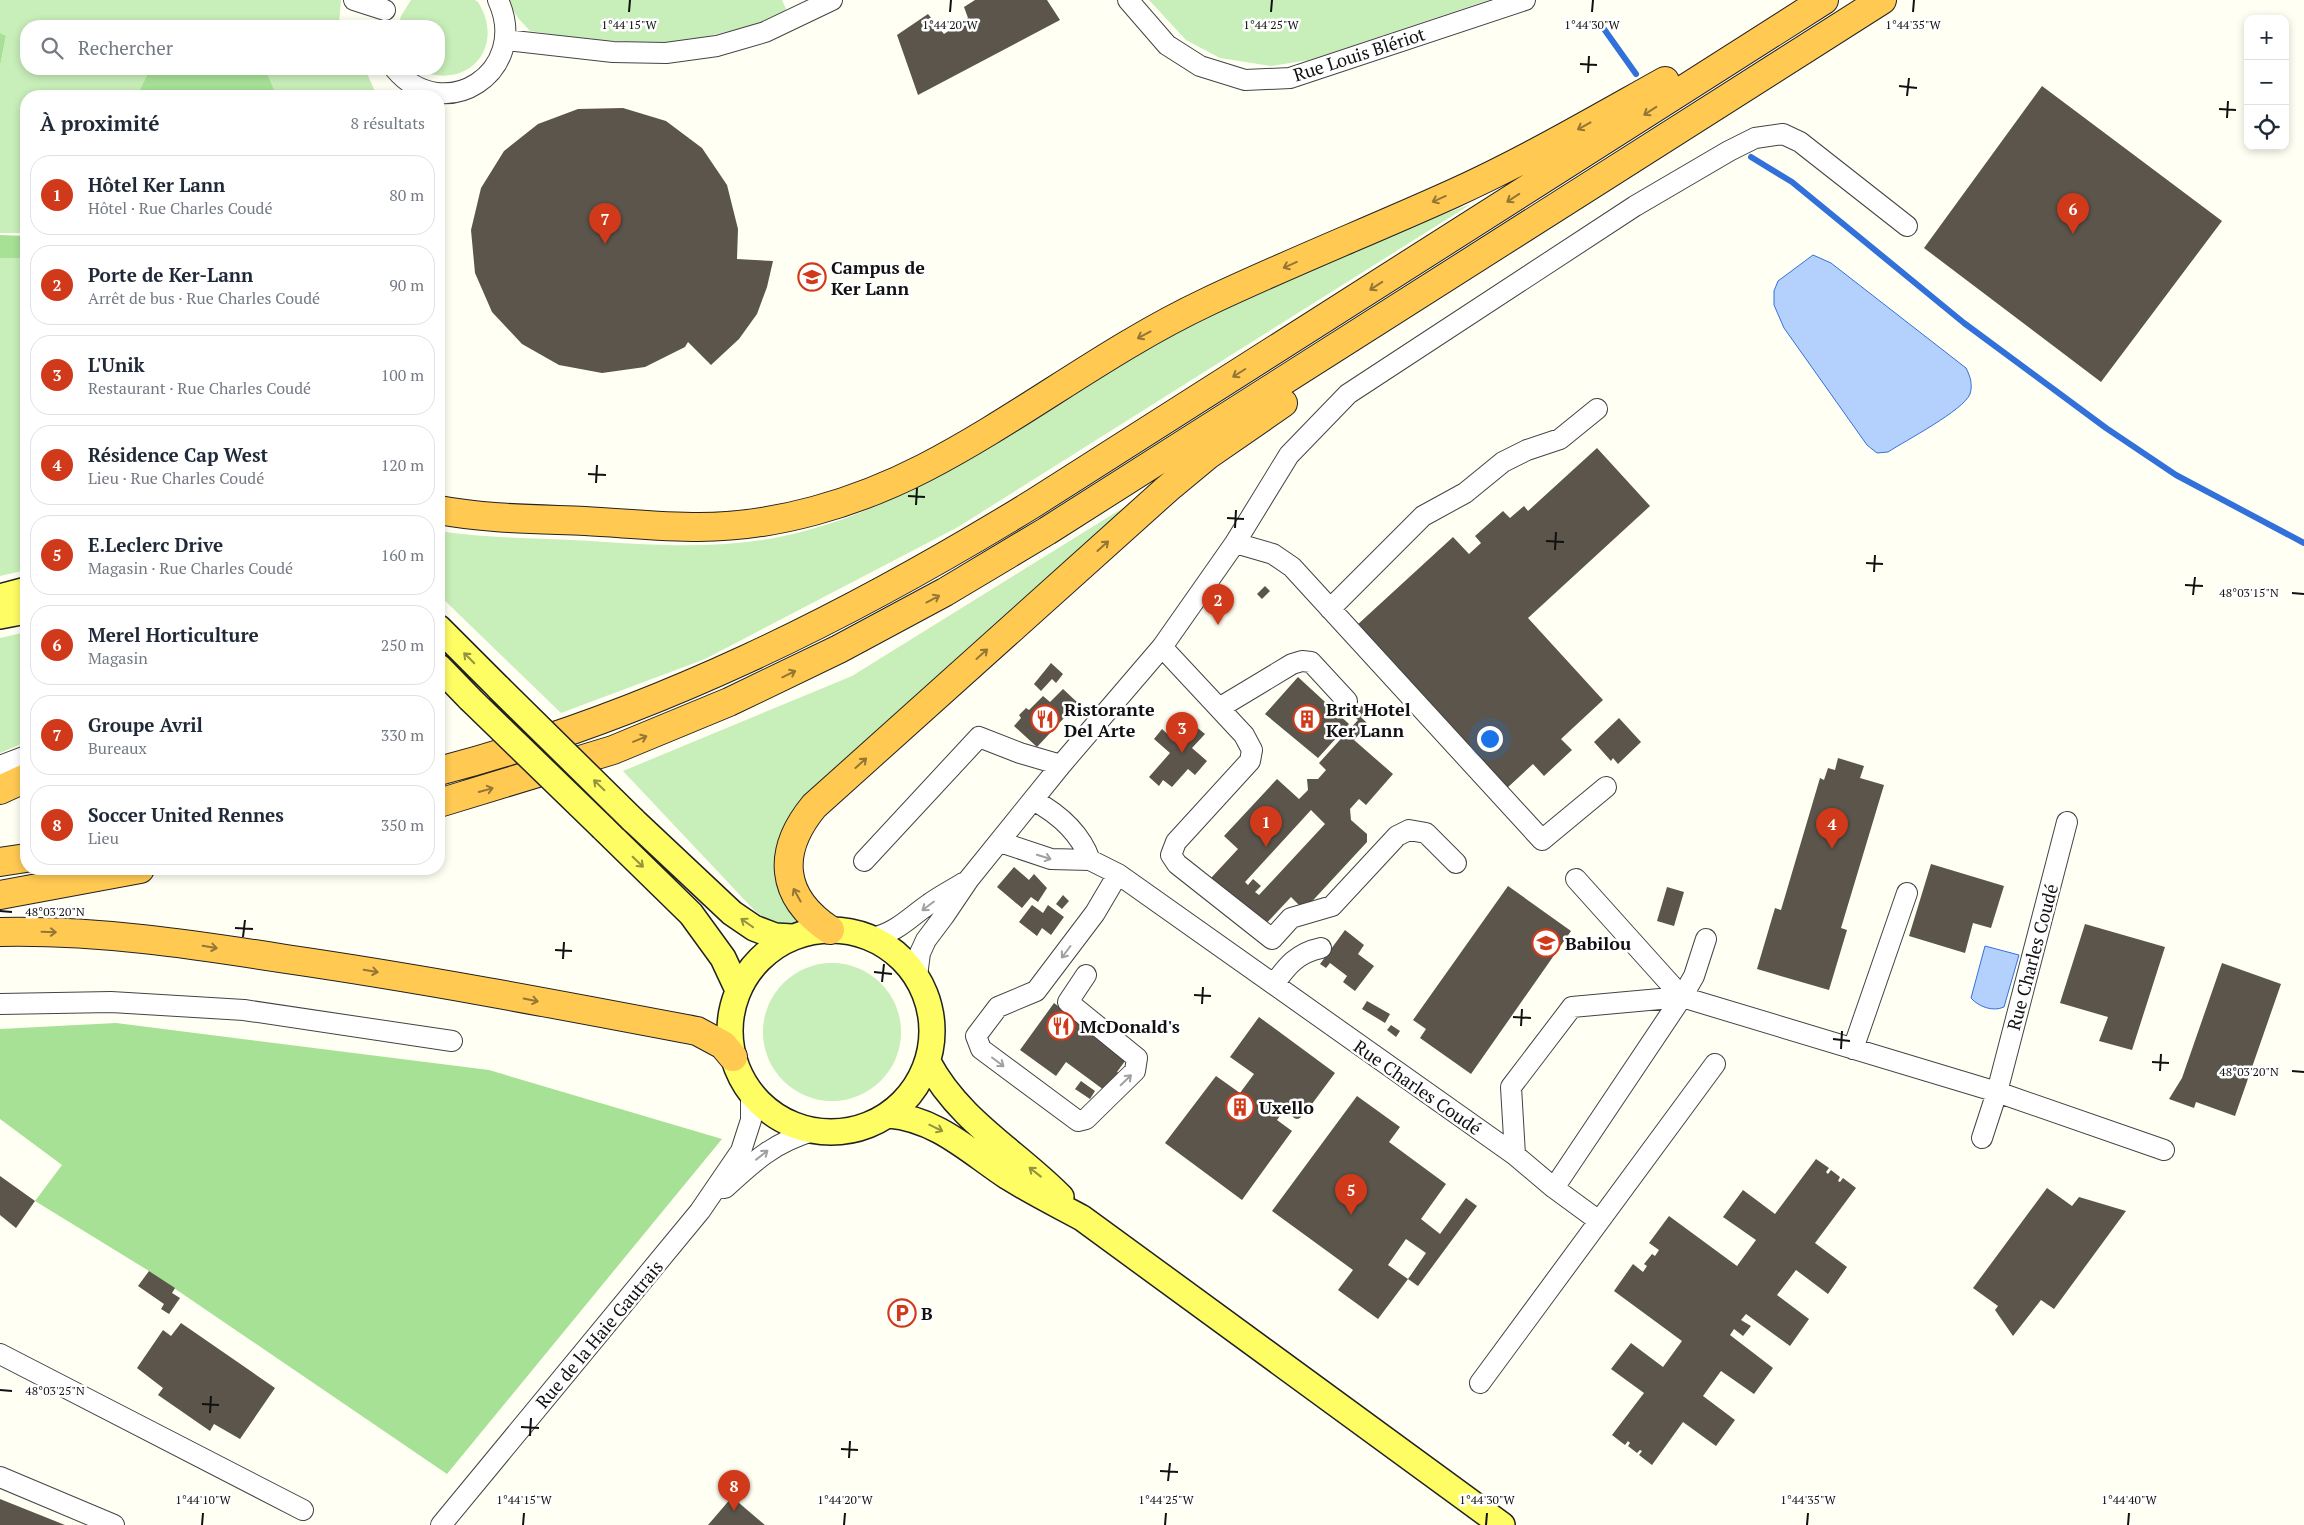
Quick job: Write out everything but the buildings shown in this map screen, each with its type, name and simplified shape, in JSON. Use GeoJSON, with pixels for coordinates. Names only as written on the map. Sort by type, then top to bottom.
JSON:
{"type":"FeatureCollection","features":[{"type":"Feature","properties":{"kind":"highway"},"geometry":{"type":"LineString","coordinates":[[445,511],[559,520],[707,526],[734,525],[817,510],[871,491],[923,468],[998,425],[1130,343],[1196,307],[1455,193],[1539,151],[1810,0]]}},
{"type":"Feature","properties":{"kind":"highway"},"geometry":{"type":"LineString","coordinates":[[445,769],[486,759],[592,725],[654,701],[713,676],[822,624],[929,566],[1051,493],[1824,0]]}},
{"type":"Feature","properties":{"kind":"highway"},"geometry":{"type":"LineString","coordinates":[[445,801],[613,750],[729,702],[839,649],[946,592],[1055,526],[1874,5]]}},
{"type":"Feature","properties":{"kind":"highway"},"geometry":{"type":"LineString","coordinates":[[830,930],[820,923],[799,901],[792,886],[788,866],[790,846],[800,823],[814,806],[1132,520],[1208,455],[1256,421],[1513,255],[1688,137],[1874,5]]}},
{"type":"Feature","properties":{"kind":"highway"},"geometry":{"type":"LineString","coordinates":[[0,790],[20,781]]}},
{"type":"Feature","properties":{"kind":"highway"},"geometry":{"type":"LineString","coordinates":[[0,862],[20,859]]}},
{"type":"Feature","properties":{"kind":"highway"},"geometry":{"type":"LineString","coordinates":[[0,895],[108,875]]}},
{"type":"Feature","properties":{"kind":"highway"},"geometry":{"type":"LineString","coordinates":[[0,932],[74,933],[170,942],[402,976],[696,1032],[723,1045],[733,1057]]}},
{"type":"Feature","properties":{"kind":"main road"},"geometry":{"type":"LineString","coordinates":[[0,597],[20,592]]}},
{"type":"Feature","properties":{"kind":"main road"},"geometry":{"type":"LineString","coordinates":[[0,616],[20,612]]}},
{"type":"Feature","properties":{"kind":"main road"},"geometry":{"type":"LineString","coordinates":[[445,634],[634,820],[732,913],[754,928],[775,936],[792,938]]}},
{"type":"Feature","properties":{"kind":"main road"},"geometry":{"type":"LineString","coordinates":[[445,673],[691,914],[722,958],[738,990]]}},
{"type":"Feature","properties":{"kind":"main road"},"geometry":{"type":"LineString","coordinates":[[830,930],[852,932],[872,938],[897,954],[916,976],[927,996],[933,1033],[928,1062],[913,1092],[889,1115],[876,1123],[853,1130],[829,1133],[799,1127],[772,1114],[751,1094],[737,1070],[733,1057],[730,1030],[738,990],[760,958],[775,946],[792,938],[805,933],[830,930]]}},
{"type":"Feature","properties":{"kind":"main road"},"geometry":{"type":"LineString","coordinates":[[928,1062],[946,1091],[969,1117],[1041,1176],[1082,1218]]}},
{"type":"Feature","properties":{"kind":"main road"},"geometry":{"type":"LineString","coordinates":[[889,1115],[901,1116],[924,1123],[947,1134],[1008,1177],[1082,1218],[1502,1525]]}},
{"type":"Feature","properties":{"kind":"street"},"geometry":{"type":"LineString","coordinates":[[354,0],[386,12]]}},
{"type":"Feature","properties":{"kind":"street"},"geometry":{"type":"LineString","coordinates":[[445,97],[479,82],[497,64],[506,40],[506,26],[498,0]]}},
{"type":"Feature","properties":{"kind":"street"},"geometry":{"type":"LineString","coordinates":[[506,40],[613,52],[666,53],[717,46],[765,32],[832,0]]}},
{"type":"Feature","properties":{"kind":"street","name":"Rue Louis Blériot"},"geometry":{"type":"LineString","coordinates":[[1128,0],[1168,45],[1200,66],[1245,80],[1290,78],[1525,0]]}},
{"type":"Feature","properties":{"kind":"street"},"geometry":{"type":"LineString","coordinates":[[399,75],[409,89]]}},
{"type":"Feature","properties":{"kind":"street"},"geometry":{"type":"LineString","coordinates":[[916,976],[920,953],[926,940],[969,879],[1061,765],[1162,646],[1234,543],[1289,455],[1348,394],[1627,211],[1729,151],[1755,138],[1782,134],[1800,142],[1818,154],[1907,226]]}},
{"type":"Feature","properties":{"kind":"street"},"geometry":{"type":"LineString","coordinates":[[1330,609],[1424,516],[1465,493],[1504,462],[1527,450],[1560,438],[1597,409]]}},
{"type":"Feature","properties":{"kind":"street"},"geometry":{"type":"LineString","coordinates":[[1234,543],[1273,554],[1292,567],[1542,840],[1606,787]]}},
{"type":"Feature","properties":{"kind":"street"},"geometry":{"type":"LineString","coordinates":[[1162,646],[1244,735],[1252,750],[1250,761],[1176,842],[1171,855],[1177,864],[1272,939],[1291,918],[1332,906],[1397,836],[1409,830],[1426,833],[1456,863]]}},
{"type":"Feature","properties":{"kind":"street"},"geometry":{"type":"LineString","coordinates":[[1219,708],[1292,664],[1302,661],[1311,662],[1347,701]]}},
{"type":"Feature","properties":{"kind":"street"},"geometry":{"type":"LineString","coordinates":[[864,861],[979,737],[1020,753],[1061,765]]}},
{"type":"Feature","properties":{"kind":"street"},"geometry":{"type":"LineString","coordinates":[[0,766],[20,758]]}},
{"type":"Feature","properties":{"kind":"street"},"geometry":{"type":"LineString","coordinates":[[1033,800],[1048,808],[1068,824],[1084,844],[1090,860]]}},
{"type":"Feature","properties":{"kind":"street","name":"Rue Charles Coudé"},"geometry":{"type":"LineString","coordinates":[[1982,1138],[1997,1092],[2067,822]]}},
{"type":"Feature","properties":{"kind":"street","name":"Rue Charles Coudé"},"geometry":{"type":"LineString","coordinates":[[1000,842],[1051,859],[1090,860],[1118,874],[1515,1155],[1554,1188],[1599,1221]]}},
{"type":"Feature","properties":{"kind":"street"},"geometry":{"type":"LineString","coordinates":[[1086,975],[1068,1002],[1137,1058],[1135,1071],[1086,1119],[1078,1121],[982,1049],[976,1036],[998,1007],[1036,991],[1095,913],[1118,874]]}},
{"type":"Feature","properties":{"kind":"street"},"geometry":{"type":"LineString","coordinates":[[1576,878],[1682,997]]}},
{"type":"Feature","properties":{"kind":"street"},"geometry":{"type":"LineString","coordinates":[[872,938],[885,936],[910,921],[928,905],[969,879]]}},
{"type":"Feature","properties":{"kind":"street"},"geometry":{"type":"LineString","coordinates":[[1853,1048],[1907,893]]}},
{"type":"Feature","properties":{"kind":"street"},"geometry":{"type":"LineString","coordinates":[[1554,1188],[1682,997],[1694,976],[1706,939]]}},
{"type":"Feature","properties":{"kind":"street"},"geometry":{"type":"LineString","coordinates":[[1274,984],[1288,965],[1299,955],[1321,948]]}},
{"type":"Feature","properties":{"kind":"street"},"geometry":{"type":"LineString","coordinates":[[1515,1155],[1511,1087],[1572,1007],[1682,997],[1997,1092],[2164,1150]]}},
{"type":"Feature","properties":{"kind":"street"},"geometry":{"type":"LineString","coordinates":[[0,1004],[111,1002],[244,1010],[452,1041]]}},
{"type":"Feature","properties":{"kind":"street"},"geometry":{"type":"LineString","coordinates":[[1480,1383],[1715,1064]]}},
{"type":"Feature","properties":{"kind":"street","name":"Rue de la Haie Gautrais"},"geometry":{"type":"LineString","coordinates":[[441,1525],[700,1211],[741,1151],[751,1120],[751,1094]]}},
{"type":"Feature","properties":{"kind":"street","name":"Rue de la Haie Gautrais"},"geometry":{"type":"LineString","coordinates":[[700,1211],[768,1150],[785,1141],[813,1131]]}},
{"type":"Feature","properties":{"kind":"street"},"geometry":{"type":"LineString","coordinates":[[0,1354],[303,1510]]}},
{"type":"Feature","properties":{"kind":"street"},"geometry":{"type":"LineString","coordinates":[[0,1477],[114,1525]]}},
{"type":"Feature","properties":{"kind":"green space"},"geometry":{"type":"Polygon","coordinates":[[[0,0],[341,0],[339,20],[20,20],[20,75],[147,75],[140,90],[20,90],[20,233],[0,233],[0,66],[6,37],[0,33],[0,0]]]}},
{"type":"Feature","properties":{"kind":"green space"},"geometry":{"type":"Polygon","coordinates":[[[411,0],[475,0],[478,2],[486,19],[488,35],[484,50],[477,62],[465,70],[445,75],[445,20],[400,20],[411,0]]]}},
{"type":"Feature","properties":{"kind":"green space"},"geometry":{"type":"Polygon","coordinates":[[[507,0],[782,0],[787,11],[754,25],[697,39],[648,44],[530,31],[518,18],[507,0]]]}},
{"type":"Feature","properties":{"kind":"green space"},"geometry":{"type":"Polygon","coordinates":[[[1149,0],[1489,0],[1309,60],[1271,66],[1220,58],[1186,40],[1149,0]]]}},
{"type":"Feature","properties":{"kind":"green space"},"geometry":{"type":"Polygon","coordinates":[[[0,33],[6,36],[0,66],[0,33]]]}},
{"type":"Feature","properties":{"kind":"green space"},"geometry":{"type":"Polygon","coordinates":[[[147,75],[268,75],[274,90],[140,90],[147,75]]]}},
{"type":"Feature","properties":{"kind":"green space"},"geometry":{"type":"Polygon","coordinates":[[[268,75],[368,75],[374,90],[274,90],[268,75]]]}},
{"type":"Feature","properties":{"kind":"green space"},"geometry":{"type":"Polygon","coordinates":[[[1471,204],[958,527],[705,659],[561,713],[445,601],[445,532],[472,535],[650,544],[728,544],[779,537],[829,524],[877,506],[968,458],[1100,374],[1183,327],[1264,288],[1388,236],[1471,204]]]}},
{"type":"Feature","properties":{"kind":"green space"},"geometry":{"type":"Polygon","coordinates":[[[0,235],[20,236],[20,258],[0,258],[0,235]]]}},
{"type":"Feature","properties":{"kind":"green space"},"geometry":{"type":"Polygon","coordinates":[[[0,258],[20,258],[20,571],[0,576],[0,258]]]}},
{"type":"Feature","properties":{"kind":"green space"},"geometry":{"type":"Polygon","coordinates":[[[1168,480],[792,814],[806,926],[785,926],[767,919],[755,911],[623,771],[852,676],[1168,480]]]}},
{"type":"Feature","properties":{"kind":"green space"},"geometry":{"type":"Polygon","coordinates":[[[20,633],[20,745],[0,753],[0,638],[20,633]]]}},
{"type":"Feature","properties":{"kind":"green space"},"geometry":{"type":"Polygon","coordinates":[[[832,963],[858,969],[870,975],[880,984],[889,994],[895,1006],[901,1032],[895,1058],[889,1070],[880,1080],[870,1089],[858,1095],[832,1101],[806,1095],[794,1089],[784,1080],[775,1070],[769,1058],[763,1032],[769,1006],[775,994],[784,984],[794,975],[806,969],[832,963]]]}},
{"type":"Feature","properties":{"kind":"green space"},"geometry":{"type":"Polygon","coordinates":[[[116,1023],[489,1070],[722,1139],[447,1474],[149,1271],[35,1201],[62,1165],[0,1119],[0,1029],[116,1023]]]}},
{"type":"Feature","properties":{"kind":"water"},"geometry":{"type":"Polygon","coordinates":[[[1813,255],[1831,263],[1966,368],[1970,377],[1970,394],[1965,401],[1946,416],[1888,452],[1877,453],[1867,445],[1784,328],[1774,305],[1774,291],[1778,281],[1813,255]]]}},
{"type":"Feature","properties":{"kind":"water"},"geometry":{"type":"Polygon","coordinates":[[[1985,946],[2019,955],[2004,1007],[1986,1008],[1971,998],[1985,946]]]}},
{"type":"Feature","properties":{"kind":"waterway"},"geometry":{"type":"LineString","coordinates":[[1604,29],[1636,74]]}},
{"type":"Feature","properties":{"kind":"waterway"},"geometry":{"type":"LineString","coordinates":[[1751,157],[1792,182],[1964,323],[2106,428],[2176,475],[2304,543]]}},
{"type":"Feature","properties":{"kind":"place","name":"Merel Horticulture"},"geometry":{"type":"Point","coordinates":[2073,234]}},
{"type":"Feature","properties":{"kind":"place","name":"Groupe Avril"},"geometry":{"type":"Point","coordinates":[605,244]}},
{"type":"Feature","properties":{"kind":"place","name":"Campus de Ker Lann"},"geometry":{"type":"Point","coordinates":[812,277]}},
{"type":"Feature","properties":{"kind":"place","name":"Porte de Ker-Lann"},"geometry":{"type":"Point","coordinates":[1218,625]}},
{"type":"Feature","properties":{"kind":"place","name":"Ristorante Del Arte"},"geometry":{"type":"Point","coordinates":[1045,719]}},
{"type":"Feature","properties":{"kind":"place","name":"Brit Hotel Ker Lann"},"geometry":{"type":"Point","coordinates":[1307,719]}},
{"type":"Feature","properties":{"kind":"place","name":"L'Unik"},"geometry":{"type":"Point","coordinates":[1182,753]}},
{"type":"Feature","properties":{"kind":"place","name":"Hôtel Ker Lann"},"geometry":{"type":"Point","coordinates":[1266,847]}},
{"type":"Feature","properties":{"kind":"place","name":"Résidence Cap West"},"geometry":{"type":"Point","coordinates":[1832,849]}},
{"type":"Feature","properties":{"kind":"place","name":"Babilou"},"geometry":{"type":"Point","coordinates":[1546,943]}},
{"type":"Feature","properties":{"kind":"place","name":"McDonald's"},"geometry":{"type":"Point","coordinates":[1061,1026]}},
{"type":"Feature","properties":{"kind":"place","name":"Uxello"},"geometry":{"type":"Point","coordinates":[1240,1107]}},
{"type":"Feature","properties":{"kind":"place","name":"E.Leclerc Drive"},"geometry":{"type":"Point","coordinates":[1351,1215]}},
{"type":"Feature","properties":{"kind":"place","name":"B"},"geometry":{"type":"Point","coordinates":[902,1313]}},
{"type":"Feature","properties":{"kind":"place","name":"Soccer United Rennes"},"geometry":{"type":"Point","coordinates":[734,1511]}}]}
